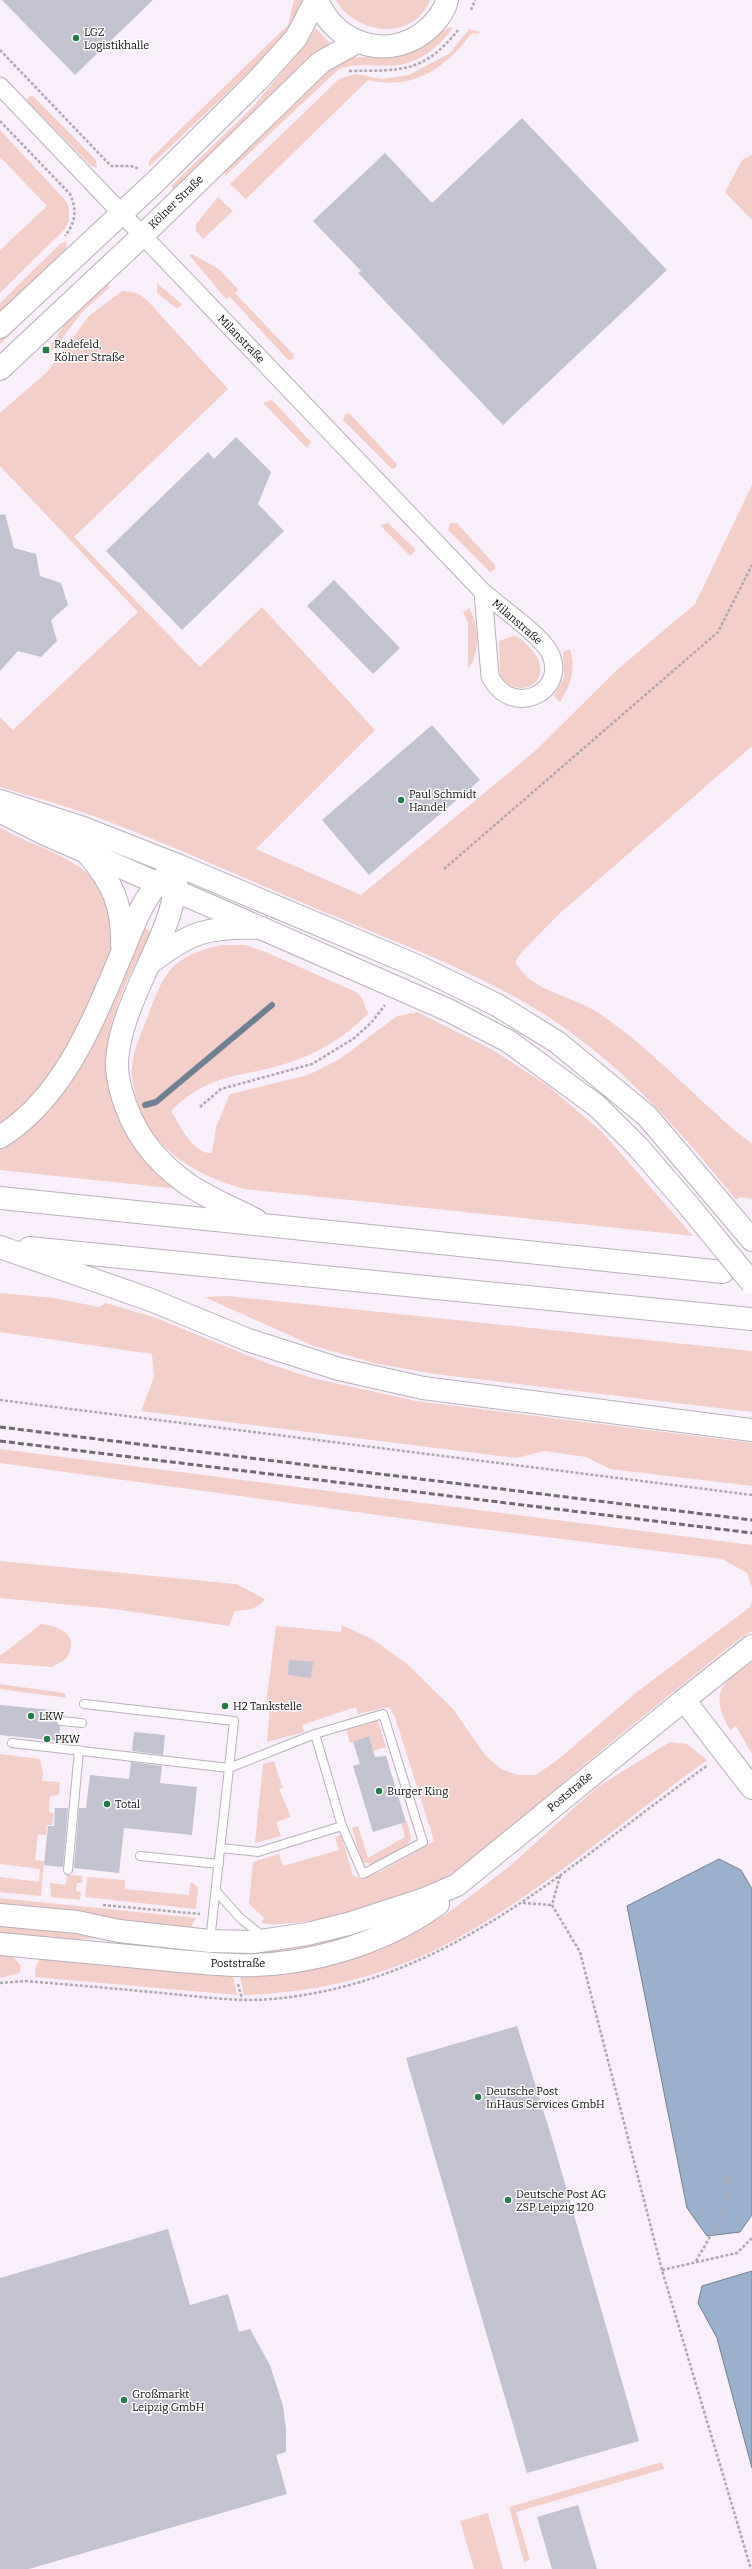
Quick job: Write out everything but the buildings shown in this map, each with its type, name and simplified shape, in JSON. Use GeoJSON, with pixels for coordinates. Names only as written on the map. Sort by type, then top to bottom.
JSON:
{"type":"FeatureCollection","features":[{"type":"Feature","properties":{"kind":"main road"},"geometry":{"type":"LineString","coordinates":[[316,0],[321,11],[336,30],[357,42],[375,47],[393,46],[410,41],[425,32],[438,19],[447,0]]}},
{"type":"Feature","properties":{"kind":"main road"},"geometry":{"type":"LineString","coordinates":[[0,327],[154,183],[257,81],[296,38],[316,0]]}},
{"type":"Feature","properties":{"kind":"main road","name":"Kölner Straße"},"geometry":{"type":"LineString","coordinates":[[0,369],[142,236],[321,62],[357,42]]}},
{"type":"Feature","properties":{"kind":"main road"},"geometry":{"type":"LineString","coordinates":[[0,801],[83,828],[177,865],[417,966],[497,1005],[557,1042],[647,1116],[752,1240]]}},
{"type":"Feature","properties":{"kind":"main road"},"geometry":{"type":"LineString","coordinates":[[0,812],[87,853],[167,886],[448,1010],[508,1041],[597,1106],[639,1148],[752,1283]]}},
{"type":"Feature","properties":{"kind":"main road"},"geometry":{"type":"LineString","coordinates":[[87,853],[103,871],[118,904],[122,923],[121,955]]}},
{"type":"Feature","properties":{"kind":"main road"},"geometry":{"type":"LineString","coordinates":[[177,865],[167,886],[172,910],[130,1006],[116,1062],[127,1112],[140,1139],[159,1162],[187,1184],[266,1225]]}},
{"type":"Feature","properties":{"kind":"main road"},"geometry":{"type":"LineString","coordinates":[[0,1137],[15,1128],[39,1105],[56,1083],[82,1040],[148,894],[167,886]]}},
{"type":"Feature","properties":{"kind":"main road"},"geometry":{"type":"LineString","coordinates":[[148,964],[174,944],[193,935],[233,927],[262,928]]}},
{"type":"Feature","properties":{"kind":"main road"},"geometry":{"type":"LineString","coordinates":[[0,1198],[723,1272]]}},
{"type":"Feature","properties":{"kind":"main road"},"geometry":{"type":"LineString","coordinates":[[0,1246],[752,1319]]}},
{"type":"Feature","properties":{"kind":"main road"},"geometry":{"type":"LineString","coordinates":[[0,1246],[151,1300],[248,1340],[339,1369],[423,1388],[752,1430]]}},
{"type":"Feature","properties":{"kind":"main road","name":"Poststraße"},"geometry":{"type":"LineString","coordinates":[[0,1915],[77,1922],[209,1952],[236,1965],[285,1962],[343,1949],[409,1922],[447,1897],[457,1884],[752,1646]]}},
{"type":"Feature","properties":{"kind":"main road"},"geometry":{"type":"LineString","coordinates":[[684,1700],[752,1788]]}},
{"type":"Feature","properties":{"kind":"main road","name":"Poststraße"},"geometry":{"type":"LineString","coordinates":[[0,1944],[209,1952],[236,1942],[268,1940],[348,1924],[422,1900],[457,1884]]}},
{"type":"Feature","properties":{"kind":"street","name":"Milanstraße"},"geometry":{"type":"LineString","coordinates":[[0,86],[483,592],[544,644],[554,663],[553,674],[549,684],[533,698],[512,698],[495,686],[490,676],[483,592]]}},
{"type":"Feature","properties":{"kind":"lane"},"geometry":{"type":"LineString","coordinates":[[84,1704],[234,1721],[209,1952]]}},
{"type":"Feature","properties":{"kind":"lane"},"geometry":{"type":"LineString","coordinates":[[12,1743],[229,1768],[315,1734],[383,1714],[423,1842],[363,1874],[342,1826],[315,1734]]}},
{"type":"Feature","properties":{"kind":"lane"},"geometry":{"type":"LineString","coordinates":[[61,1721],[82,1723]]}},
{"type":"Feature","properties":{"kind":"lane"},"geometry":{"type":"LineString","coordinates":[[68,1870],[79,1750]]}},
{"type":"Feature","properties":{"kind":"lane"},"geometry":{"type":"LineString","coordinates":[[221,1848],[258,1852],[342,1826]]}},
{"type":"Feature","properties":{"kind":"lane"},"geometry":{"type":"LineString","coordinates":[[140,1856],[219,1864]]}},
{"type":"Feature","properties":{"kind":"lane"},"geometry":{"type":"LineString","coordinates":[[216,1891],[240,1918],[268,1940]]}},
{"type":"Feature","properties":{"kind":"path"},"geometry":{"type":"LineString","coordinates":[[471,10],[475,0]]}},
{"type":"Feature","properties":{"kind":"path"},"geometry":{"type":"LineString","coordinates":[[345,71],[393,72],[424,62],[444,47],[458,30]]}},
{"type":"Feature","properties":{"kind":"path"},"geometry":{"type":"LineString","coordinates":[[0,50],[111,166],[136,167],[154,183]]}},
{"type":"Feature","properties":{"kind":"path"},"geometry":{"type":"LineString","coordinates":[[0,121],[70,194],[74,204],[75,215],[72,226],[60,241]]}},
{"type":"Feature","properties":{"kind":"path"},"geometry":{"type":"LineString","coordinates":[[444,869],[718,632],[752,565]]}},
{"type":"Feature","properties":{"kind":"path"},"geometry":{"type":"LineString","coordinates":[[200,1107],[221,1089],[312,1064],[353,1039],[385,1006],[394,986]]}},
{"type":"Feature","properties":{"kind":"path"},"geometry":{"type":"LineString","coordinates":[[0,1400],[752,1495]]}},
{"type":"Feature","properties":{"kind":"path"},"geometry":{"type":"LineString","coordinates":[[552,1905],[522,1903],[647,1808],[724,1753]]}},
{"type":"Feature","properties":{"kind":"path"},"geometry":{"type":"LineString","coordinates":[[560,1875],[552,1905],[580,1952],[662,2270],[751,2569]]}},
{"type":"Feature","properties":{"kind":"path"},"geometry":{"type":"LineString","coordinates":[[95,1904],[213,1916]]}},
{"type":"Feature","properties":{"kind":"path"},"geometry":{"type":"LineString","coordinates":[[696,2262],[725,2211],[731,2173]]}},
{"type":"Feature","properties":{"kind":"path"},"geometry":{"type":"LineString","coordinates":[[662,2270],[737,2253],[752,2238]]}},
{"type":"Feature","properties":{"kind":"shaded area"},"geometry":{"type":"Polygon","coordinates":[[[294,0],[302,0],[301,7],[286,37],[150,166],[148,165],[151,158],[288,25],[294,0]]]}},
{"type":"Feature","properties":{"kind":"shaded area"},"geometry":{"type":"Polygon","coordinates":[[[336,0],[430,0],[422,13],[411,23],[398,28],[384,29],[357,21],[345,12],[336,0]]]}},
{"type":"Feature","properties":{"kind":"shaded area"},"geometry":{"type":"Polygon","coordinates":[[[453,27],[444,39],[432,50],[411,62],[388,66],[364,65],[339,69],[225,176],[225,170],[320,76],[331,68],[352,58],[392,57],[406,54],[419,48],[447,28],[453,27]]]}},
{"type":"Feature","properties":{"kind":"shaded area"},"geometry":{"type":"Polygon","coordinates":[[[315,28],[331,44],[321,50],[173,190],[172,185],[252,108],[310,38],[315,28]]]}},
{"type":"Feature","properties":{"kind":"shaded area"},"geometry":{"type":"Polygon","coordinates":[[[469,29],[480,32],[479,34],[472,33],[451,57],[427,74],[400,82],[384,83],[368,80],[246,199],[230,184],[339,79],[356,74],[382,79],[409,75],[450,53],[469,29]]]}},
{"type":"Feature","properties":{"kind":"shaded area"},"geometry":{"type":"Polygon","coordinates":[[[32,95],[96,160],[97,168],[91,166],[29,103],[27,99],[32,95]]]}},
{"type":"Feature","properties":{"kind":"shaded area"},"geometry":{"type":"Polygon","coordinates":[[[0,130],[65,200],[69,208],[69,220],[65,229],[0,293],[0,250],[47,206],[0,157],[0,130]]]}},
{"type":"Feature","properties":{"kind":"shaded area"},"geometry":{"type":"Polygon","coordinates":[[[752,155],[752,220],[725,192],[742,160],[752,155]]]}},
{"type":"Feature","properties":{"kind":"shaded area"},"geometry":{"type":"Polygon","coordinates":[[[218,197],[233,211],[203,239],[196,231],[196,224],[218,197]]]}},
{"type":"Feature","properties":{"kind":"shaded area"},"geometry":{"type":"Polygon","coordinates":[[[67,242],[66,249],[0,312],[0,303],[61,243],[67,242]]]}},
{"type":"Feature","properties":{"kind":"shaded area"},"geometry":{"type":"Polygon","coordinates":[[[192,254],[219,269],[238,289],[235,293],[294,355],[293,359],[288,360],[230,297],[226,299],[189,255],[192,254]]]}},
{"type":"Feature","properties":{"kind":"shaded area"},"geometry":{"type":"Polygon","coordinates":[[[85,262],[0,344],[0,339],[85,262]]]}},
{"type":"Feature","properties":{"kind":"shaded area"},"geometry":{"type":"Polygon","coordinates":[[[108,282],[109,288],[83,311],[51,353],[47,351],[65,324],[108,282]]]}},
{"type":"Feature","properties":{"kind":"shaded area"},"geometry":{"type":"Polygon","coordinates":[[[157,283],[182,304],[180,307],[176,308],[157,293],[157,283]]]}},
{"type":"Feature","properties":{"kind":"shaded area"},"geometry":{"type":"Polygon","coordinates":[[[122,291],[137,293],[146,299],[228,389],[74,537],[200,667],[262,607],[375,730],[256,849],[361,895],[534,752],[617,670],[695,604],[752,485],[752,746],[558,915],[521,953],[515,962],[522,972],[542,987],[590,1008],[620,1028],[752,1144],[752,1199],[740,1197],[736,1200],[676,1128],[609,1063],[559,1024],[503,990],[444,962],[155,840],[87,814],[0,787],[0,717],[13,730],[138,612],[0,466],[0,413],[47,372],[89,316],[122,291]]]}},
{"type":"Feature","properties":{"kind":"shaded area"},"geometry":{"type":"Polygon","coordinates":[[[272,400],[311,442],[307,448],[263,403],[272,400]]]}},
{"type":"Feature","properties":{"kind":"shaded area"},"geometry":{"type":"Polygon","coordinates":[[[349,413],[396,463],[397,467],[392,469],[343,420],[345,414],[349,413]]]}},
{"type":"Feature","properties":{"kind":"shaded area"},"geometry":{"type":"Polygon","coordinates":[[[388,523],[414,548],[415,551],[410,556],[380,525],[388,523]]]}},
{"type":"Feature","properties":{"kind":"shaded area"},"geometry":{"type":"Polygon","coordinates":[[[450,523],[457,523],[495,565],[495,569],[490,572],[448,530],[450,523]]]}},
{"type":"Feature","properties":{"kind":"shaded area"},"geometry":{"type":"Polygon","coordinates":[[[469,608],[477,631],[477,647],[468,669],[468,623],[463,612],[469,608]]]}},
{"type":"Feature","properties":{"kind":"shaded area"},"geometry":{"type":"Polygon","coordinates":[[[513,636],[522,640],[538,659],[540,669],[539,677],[534,684],[527,687],[518,688],[509,685],[500,677],[499,641],[513,636]]]}},
{"type":"Feature","properties":{"kind":"shaded area"},"geometry":{"type":"Polygon","coordinates":[[[570,649],[573,664],[570,683],[560,702],[554,696],[564,677],[563,652],[570,649]]]}},
{"type":"Feature","properties":{"kind":"shaded area"},"geometry":{"type":"Polygon","coordinates":[[[0,827],[74,863],[95,880],[105,896],[108,905],[111,916],[113,936],[111,955],[108,964],[67,1046],[44,1082],[31,1098],[0,1125],[0,827]]]}},
{"type":"Feature","properties":{"kind":"shaded area"},"geometry":{"type":"Polygon","coordinates":[[[142,927],[152,932],[129,978],[115,1013],[107,1050],[107,1073],[119,1118],[130,1138],[144,1157],[160,1174],[179,1189],[0,1170],[0,1148],[5,1145],[142,927]]]}},
{"type":"Feature","properties":{"kind":"shaded area"},"geometry":{"type":"Polygon","coordinates":[[[221,945],[245,945],[268,953],[356,992],[362,998],[368,1014],[340,1038],[308,1056],[285,1064],[225,1078],[198,1090],[185,1099],[171,1111],[187,1138],[198,1149],[212,1153],[216,1127],[230,1094],[308,1075],[340,1059],[397,1016],[417,1012],[493,1050],[548,1086],[602,1132],[693,1236],[245,1189],[208,1176],[190,1166],[174,1155],[160,1142],[148,1126],[139,1109],[134,1089],[132,1073],[133,1061],[140,1035],[154,1000],[166,976],[172,968],[191,955],[221,945]]]}},
{"type":"Feature","properties":{"kind":"shaded area"},"geometry":{"type":"Polygon","coordinates":[[[0,1293],[54,1298],[99,1307],[106,1303],[156,1318],[269,1364],[312,1378],[416,1401],[752,1443],[752,1486],[610,1469],[586,1457],[545,1451],[516,1458],[141,1411],[154,1377],[152,1354],[0,1332],[0,1293]]]}},
{"type":"Feature","properties":{"kind":"shaded area"},"geometry":{"type":"Polygon","coordinates":[[[227,1296],[752,1351],[752,1412],[436,1374],[378,1364],[314,1346],[204,1297],[227,1296]]]}},
{"type":"Feature","properties":{"kind":"shaded area"},"geometry":{"type":"Polygon","coordinates":[[[0,1449],[752,1545],[752,1587],[747,1573],[722,1559],[465,1527],[0,1463],[0,1449]]]}},
{"type":"Feature","properties":{"kind":"shaded area"},"geometry":{"type":"Polygon","coordinates":[[[0,1561],[236,1584],[265,1599],[259,1605],[248,1610],[235,1611],[229,1626],[114,1609],[0,1598],[0,1561]]]}},
{"type":"Feature","properties":{"kind":"shaded area"},"geometry":{"type":"Polygon","coordinates":[[[752,1601],[752,1631],[738,1640],[591,1759],[500,1837],[445,1878],[425,1890],[392,1902],[343,1914],[295,1923],[261,1923],[264,1918],[249,1904],[253,1862],[279,1854],[283,1866],[339,1850],[335,1837],[341,1835],[353,1876],[363,1879],[382,1871],[434,1841],[395,1717],[389,1707],[358,1714],[356,1707],[302,1725],[304,1732],[267,1742],[270,1705],[266,1704],[276,1626],[341,1632],[342,1625],[374,1640],[407,1664],[453,1709],[485,1755],[501,1769],[518,1775],[536,1775],[560,1758],[637,1692],[750,1607],[752,1601]]]}},
{"type":"Feature","properties":{"kind":"shaded area"},"geometry":{"type":"Polygon","coordinates":[[[41,1624],[56,1627],[62,1630],[70,1638],[70,1651],[66,1659],[52,1667],[0,1663],[0,1656],[41,1624]]]}},
{"type":"Feature","properties":{"kind":"shaded area"},"geometry":{"type":"Polygon","coordinates":[[[752,1662],[752,1754],[736,1726],[730,1730],[720,1707],[720,1698],[726,1683],[741,1669],[752,1662]]]}},
{"type":"Feature","properties":{"kind":"shaded area"},"geometry":{"type":"Polygon","coordinates":[[[0,1684],[64,1693],[67,1698],[0,1689],[0,1684]]]}},
{"type":"Feature","properties":{"kind":"shaded area"},"geometry":{"type":"Polygon","coordinates":[[[378,1721],[386,1747],[373,1751],[368,1737],[350,1743],[346,1730],[378,1721]]]}},
{"type":"Feature","properties":{"kind":"shaded area"},"geometry":{"type":"Polygon","coordinates":[[[670,1742],[687,1744],[707,1760],[542,1884],[474,1929],[416,1959],[369,1976],[294,1991],[244,1995],[240,1976],[384,1946],[416,1931],[448,1913],[510,1866],[596,1788],[670,1742]]]}},
{"type":"Feature","properties":{"kind":"shaded area"},"geometry":{"type":"Polygon","coordinates":[[[0,1754],[40,1759],[43,1773],[42,1781],[60,1782],[59,1795],[50,1796],[49,1812],[54,1813],[52,1825],[47,1825],[46,1835],[38,1834],[35,1860],[44,1861],[41,1896],[0,1892],[0,1877],[39,1882],[40,1869],[0,1864],[0,1754]]]}},
{"type":"Feature","properties":{"kind":"shaded area"},"geometry":{"type":"Polygon","coordinates":[[[274,1761],[283,1788],[279,1789],[291,1817],[276,1822],[281,1836],[255,1843],[263,1764],[274,1761]]]}},
{"type":"Feature","properties":{"kind":"shaded area"},"geometry":{"type":"Polygon","coordinates":[[[407,1821],[411,1838],[406,1846],[372,1864],[362,1862],[352,1828],[358,1826],[368,1858],[405,1837],[401,1823],[407,1821]]]}},
{"type":"Feature","properties":{"kind":"shaded area"},"geometry":{"type":"Polygon","coordinates":[[[67,1875],[82,1876],[82,1883],[77,1883],[76,1891],[81,1892],[80,1900],[51,1897],[50,1883],[66,1885],[67,1875]]]}},
{"type":"Feature","properties":{"kind":"shaded area"},"geometry":{"type":"Polygon","coordinates":[[[87,1877],[125,1880],[125,1889],[189,1895],[190,1883],[193,1883],[198,1888],[196,1909],[85,1897],[87,1877]]]}},
{"type":"Feature","properties":{"kind":"shaded area"},"geometry":{"type":"Polygon","coordinates":[[[0,1898],[196,1918],[189,1931],[0,1905],[0,1898]]]}},
{"type":"Feature","properties":{"kind":"shaded area"},"geometry":{"type":"Polygon","coordinates":[[[374,1923],[375,1927],[327,1943],[244,1956],[245,1948],[374,1923]]]}},
{"type":"Feature","properties":{"kind":"shaded area"},"geometry":{"type":"Polygon","coordinates":[[[0,1925],[101,1935],[102,1938],[67,1940],[0,1933],[0,1925]]]}},
{"type":"Feature","properties":{"kind":"shaded area"},"geometry":{"type":"Polygon","coordinates":[[[0,1953],[9,1955],[17,1961],[21,1966],[20,1973],[0,1978],[0,1953]]]}},
{"type":"Feature","properties":{"kind":"shaded area"},"geometry":{"type":"Polygon","coordinates":[[[40,1958],[233,1976],[237,1995],[35,1977],[36,1966],[40,1958]]]}},
{"type":"Feature","properties":{"kind":"shaded area"},"geometry":{"type":"Polygon","coordinates":[[[662,2462],[664,2469],[516,2512],[530,2560],[524,2562],[509,2507],[662,2462]]]}},
{"type":"Feature","properties":{"kind":"shaded area"},"geometry":{"type":"Polygon","coordinates":[[[488,2513],[503,2569],[474,2569],[460,2521],[488,2513]]]}},
{"type":"Feature","properties":{"kind":"water"},"geometry":{"type":"Polygon","coordinates":[[[719,1859],[741,1870],[752,1889],[752,2215],[740,2232],[707,2236],[687,2208],[627,1906],[719,1859]]]}},
{"type":"Feature","properties":{"kind":"water"},"geometry":{"type":"Polygon","coordinates":[[[752,2271],[752,2468],[717,2338],[698,2303],[702,2286],[752,2271]]]}},
{"type":"Feature","properties":{"kind":"waterway"},"geometry":{"type":"LineString","coordinates":[[145,1105],[156,1102],[272,1005]]}},
{"type":"Feature","properties":{"kind":"railway"},"geometry":{"type":"LineString","coordinates":[[0,1427],[752,1520]]}},
{"type":"Feature","properties":{"kind":"railway"},"geometry":{"type":"LineString","coordinates":[[0,1441],[752,1533]]}},
{"type":"Feature","properties":{"kind":"place","name":"LGZ Logistikhalle"},"geometry":{"type":"Point","coordinates":[76,38]}},
{"type":"Feature","properties":{"kind":"place","name":"Radefeld, Kölner Straße"},"geometry":{"type":"Point","coordinates":[46,350]}},
{"type":"Feature","properties":{"kind":"place","name":"Paul Schmidt Handel"},"geometry":{"type":"Point","coordinates":[401,800]}},
{"type":"Feature","properties":{"kind":"place","name":"H2 Tankstelle"},"geometry":{"type":"Point","coordinates":[225,1706]}},
{"type":"Feature","properties":{"kind":"place","name":"LKW"},"geometry":{"type":"Point","coordinates":[31,1716]}},
{"type":"Feature","properties":{"kind":"place","name":"PKW"},"geometry":{"type":"Point","coordinates":[47,1739]}},
{"type":"Feature","properties":{"kind":"place","name":"Burger King"},"geometry":{"type":"Point","coordinates":[379,1791]}},
{"type":"Feature","properties":{"kind":"place","name":"Total"},"geometry":{"type":"Point","coordinates":[107,1804]}},
{"type":"Feature","properties":{"kind":"place","name":"Deutsche Post InHaus Services GmbH"},"geometry":{"type":"Point","coordinates":[478,2097]}},
{"type":"Feature","properties":{"kind":"place","name":"Deutsche Post AG ZSP Leipzig 120"},"geometry":{"type":"Point","coordinates":[508,2200]}},
{"type":"Feature","properties":{"kind":"place","name":"Großmarkt Leipzig GmbH"},"geometry":{"type":"Point","coordinates":[124,2400]}}]}
